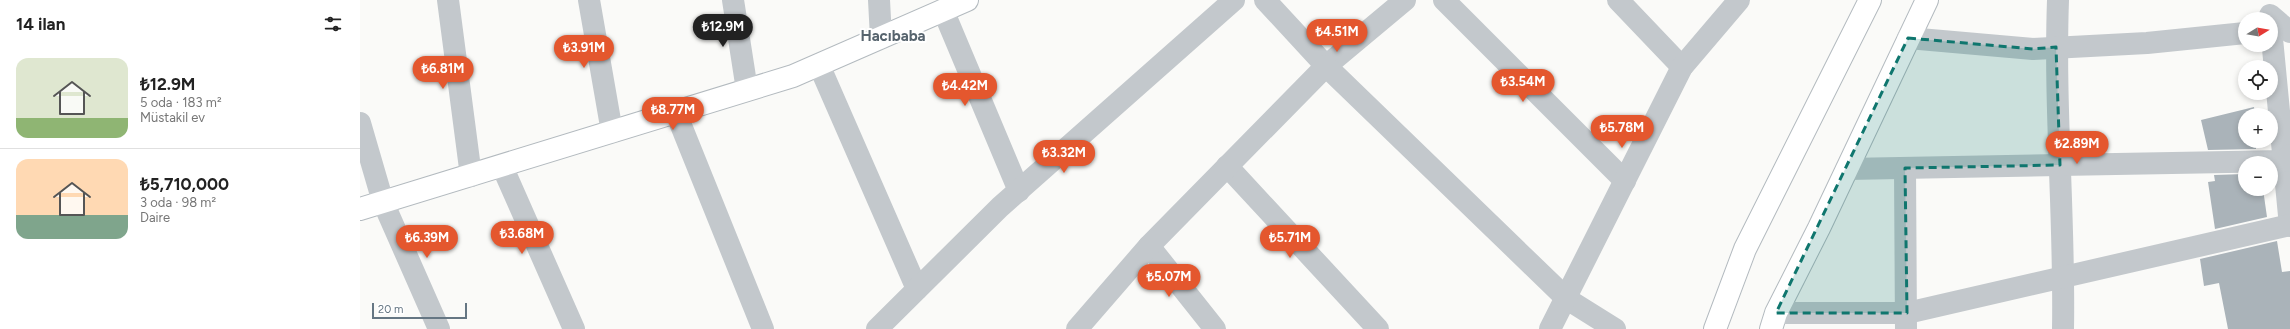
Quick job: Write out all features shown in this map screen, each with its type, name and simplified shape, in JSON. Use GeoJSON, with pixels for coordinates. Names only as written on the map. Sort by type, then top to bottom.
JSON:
{"type":"FeatureCollection","features":[{"type":"Feature","properties":{"kind":"main road"},"geometry":{"type":"LineString","coordinates":[[360,209],[793,76],[967,0]]}},
{"type":"Feature","properties":{"kind":"main road"},"geometry":{"type":"LineString","coordinates":[[1715,329],[1745,249],[1870,0]]}},
{"type":"Feature","properties":{"kind":"main road"},"geometry":{"type":"LineString","coordinates":[[1774,321],[1926,0]]}},
{"type":"Feature","properties":{"kind":"street"},"geometry":{"type":"LineString","coordinates":[[448,0],[471,176]]}},
{"type":"Feature","properties":{"kind":"street"},"geometry":{"type":"LineString","coordinates":[[589,0],[612,132]]}},
{"type":"Feature","properties":{"kind":"street"},"geometry":{"type":"LineString","coordinates":[[733,0],[747,90]]}},
{"type":"Feature","properties":{"kind":"street"},"geometry":{"type":"LineString","coordinates":[[879,0],[881,38]]}},
{"type":"Feature","properties":{"kind":"street"},"geometry":{"type":"LineString","coordinates":[[876,329],[1019,191],[1234,0]]}},
{"type":"Feature","properties":{"kind":"street"},"geometry":{"type":"LineString","coordinates":[[1265,0],[1326,66],[1567,299],[1615,329]]}},
{"type":"Feature","properties":{"kind":"street"},"geometry":{"type":"LineString","coordinates":[[1077,329],[1149,246],[1326,66],[1405,0]]}},
{"type":"Feature","properties":{"kind":"street"},"geometry":{"type":"LineString","coordinates":[[1444,0],[1625,181]]}},
{"type":"Feature","properties":{"kind":"street"},"geometry":{"type":"LineString","coordinates":[[1618,0],[1682,67]]}},
{"type":"Feature","properties":{"kind":"street"},"geometry":{"type":"LineString","coordinates":[[1550,329],[1567,299],[1682,67],[1739,0]]}},
{"type":"Feature","properties":{"kind":"street"},"geometry":{"type":"LineString","coordinates":[[2058,0],[2056,47],[2064,277],[2063,329]]}},
{"type":"Feature","properties":{"kind":"street"},"geometry":{"type":"LineString","coordinates":[[943,10],[1019,191]]}},
{"type":"Feature","properties":{"kind":"street"},"geometry":{"type":"LineString","coordinates":[[2278,25],[2290,32]]}},
{"type":"Feature","properties":{"kind":"street"},"geometry":{"type":"LineString","coordinates":[[1908,38],[2033,49],[2147,43],[2238,34]]}},
{"type":"Feature","properties":{"kind":"street"},"geometry":{"type":"LineString","coordinates":[[1774,321],[1907,321],[2064,277],[2290,225],[2287,158],[2274,52]]}},
{"type":"Feature","properties":{"kind":"street"},"geometry":{"type":"LineString","coordinates":[[819,65],[917,289]]}},
{"type":"Feature","properties":{"kind":"street"},"geometry":{"type":"LineString","coordinates":[[676,113],[763,329]]}},
{"type":"Feature","properties":{"kind":"street"},"geometry":{"type":"LineString","coordinates":[[360,123],[383,202],[439,329]]}},
{"type":"Feature","properties":{"kind":"street"},"geometry":{"type":"LineString","coordinates":[[1847,169],[2060,165],[2287,158]]}},
{"type":"Feature","properties":{"kind":"street"},"geometry":{"type":"LineString","coordinates":[[502,166],[574,329]]}},
{"type":"Feature","properties":{"kind":"street"},"geometry":{"type":"LineString","coordinates":[[1227,166],[1378,329]]}},
{"type":"Feature","properties":{"kind":"street"},"geometry":{"type":"LineString","coordinates":[[1905,168],[1907,321]]}},
{"type":"Feature","properties":{"kind":"street"},"geometry":{"type":"LineString","coordinates":[[1149,246],[1215,329]]}},
{"type":"Feature","properties":{"kind":"highlighted area"},"geometry":{"type":"Polygon","coordinates":[[[1908,38],[2033,49],[2056,47],[2060,165],[1905,168],[1907,313],[1776,313],[1908,38]]]}},
{"type":"Feature","properties":{"kind":"building"},"geometry":{"type":"Polygon","coordinates":[[[2238,111],[2238,148],[2256,149],[2208,150],[2201,120],[2238,111]]]}},
{"type":"Feature","properties":{"kind":"building"},"geometry":{"type":"Polygon","coordinates":[[[2238,174],[2238,196],[2264,196],[2267,217],[2215,229],[2208,182],[2215,181],[2214,175],[2238,174]]]}},
{"type":"Feature","properties":{"kind":"building"},"geometry":{"type":"Polygon","coordinates":[[[2277,241],[2282,272],[2290,271],[2290,329],[2228,329],[2219,283],[2204,286],[2200,259],[2277,241]]]}},
{"type":"Feature","properties":{"kind":"district","name":"Hacıbaba"},"geometry":{"type":"Point","coordinates":[893,36]}}]}
